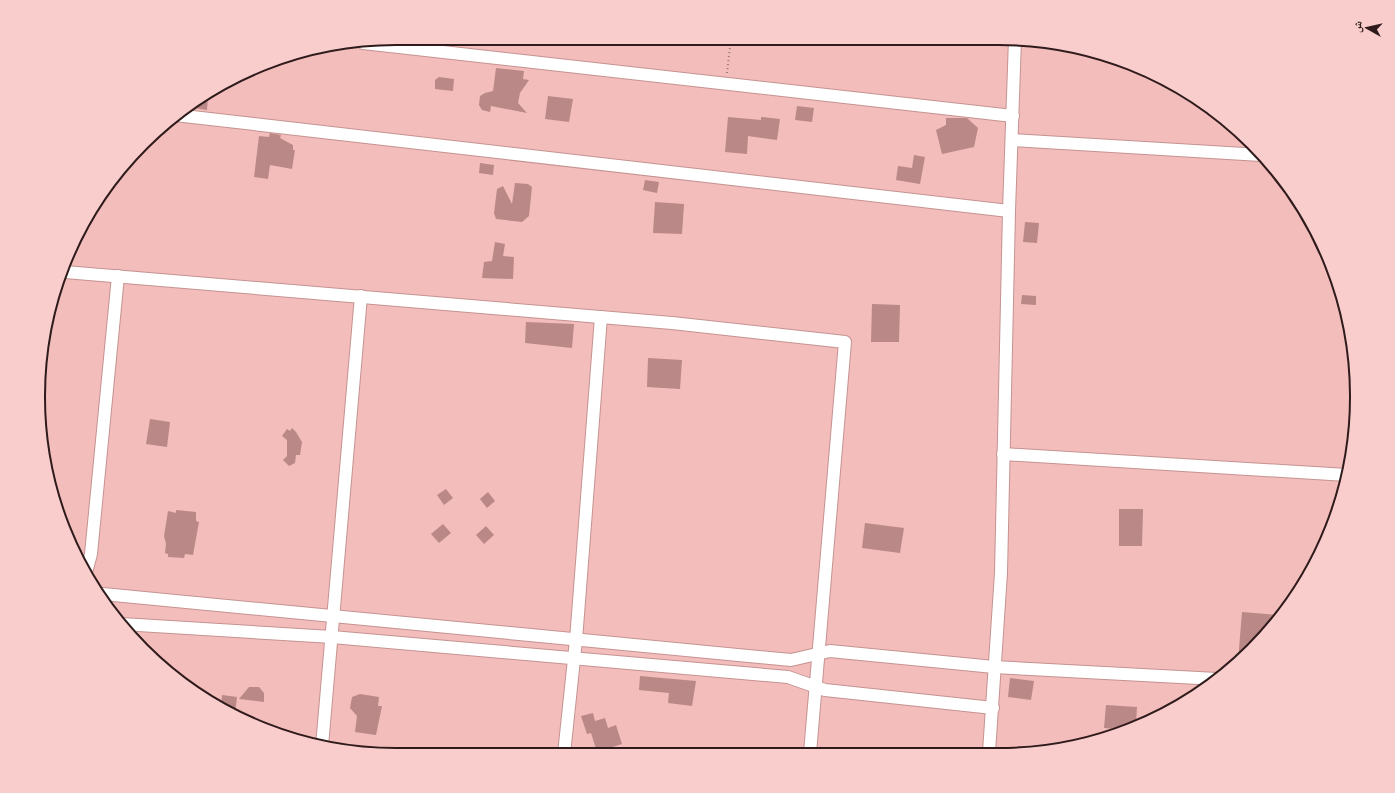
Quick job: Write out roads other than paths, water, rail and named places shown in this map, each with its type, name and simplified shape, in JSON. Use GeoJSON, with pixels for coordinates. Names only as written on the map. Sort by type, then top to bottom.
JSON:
{"type":"FeatureCollection","features":[{"type":"Feature","properties":{"kind":"street"},"geometry":{"type":"LineString","coordinates":[[379,46],[1013,116]]}},
{"type":"Feature","properties":{"kind":"street"},"geometry":{"type":"LineString","coordinates":[[989,748],[1001,573],[1009,211],[1015,46]]}},
{"type":"Feature","properties":{"kind":"street"},"geometry":{"type":"LineString","coordinates":[[185,116],[1009,211]]}},
{"type":"Feature","properties":{"kind":"street"},"geometry":{"type":"LineString","coordinates":[[1012,140],[1252,154]]}},
{"type":"Feature","properties":{"kind":"street"},"geometry":{"type":"LineString","coordinates":[[68,272],[672,323],[845,342],[810,748]]}},
{"type":"Feature","properties":{"kind":"street"},"geometry":{"type":"LineString","coordinates":[[88,565],[91,554],[118,276]]}},
{"type":"Feature","properties":{"kind":"street"},"geometry":{"type":"LineString","coordinates":[[323,740],[361,296]]}},
{"type":"Feature","properties":{"kind":"street"},"geometry":{"type":"LineString","coordinates":[[565,748],[576,640],[601,317]]}},
{"type":"Feature","properties":{"kind":"street"},"geometry":{"type":"LineString","coordinates":[[1003,454],[1341,475]]}},
{"type":"Feature","properties":{"kind":"street"},"geometry":{"type":"LineString","coordinates":[[106,594],[791,660],[830,651],[994,667],[1207,679]]}},
{"type":"Feature","properties":{"kind":"street"},"geometry":{"type":"LineString","coordinates":[[129,624],[332,637],[788,677],[816,688],[993,708]]}}]}
